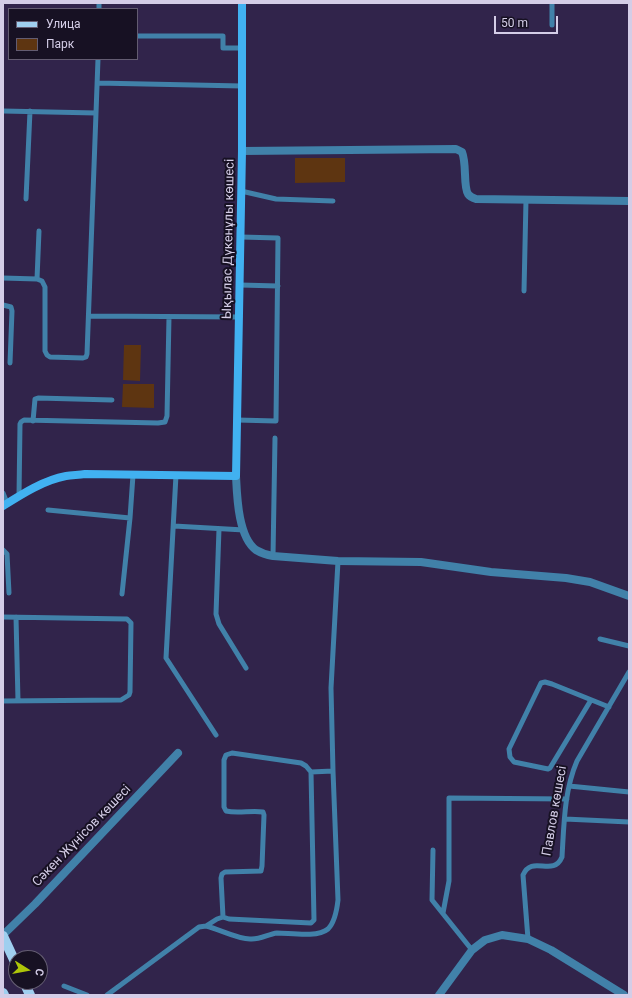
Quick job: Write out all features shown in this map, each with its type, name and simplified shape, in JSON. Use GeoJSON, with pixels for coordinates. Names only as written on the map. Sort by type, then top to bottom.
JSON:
{"type":"FeatureCollection","features":[{"type":"Feature","properties":{"kind":"main road"},"geometry":{"type":"LineString","coordinates":[[3,936],[10,950]]}},
{"type":"Feature","properties":{"kind":"street","name":"Ықылас Дүкенұлы көшесі"},"geometry":{"type":"LineString","coordinates":[[236,476],[240,317],[242,3]]}},
{"type":"Feature","properties":{"kind":"street"},"geometry":{"type":"LineString","coordinates":[[242,151],[456,149],[462,152],[465,158],[467,193],[471,198],[476,200],[629,201]]}},
{"type":"Feature","properties":{"kind":"street"},"geometry":{"type":"LineString","coordinates":[[5,505],[46,482],[65,476],[85,474],[236,476],[239,510],[248,541],[255,549],[273,556],[338,561],[421,562],[491,572],[566,578],[590,582],[629,596]]}},
{"type":"Feature","properties":{"kind":"street","name":"Сәкен Жүнісов көшесі"},"geometry":{"type":"LineString","coordinates":[[3,936],[178,753]]}},
{"type":"Feature","properties":{"kind":"street"},"geometry":{"type":"LineString","coordinates":[[439,995],[472,950],[485,940],[502,935],[528,939],[551,950],[624,995]]}},
{"type":"Feature","properties":{"kind":"lane"},"geometry":{"type":"LineString","coordinates":[[552,3],[552,25]]}},
{"type":"Feature","properties":{"kind":"lane"},"geometry":{"type":"LineString","coordinates":[[138,36],[223,36],[223,48],[242,48]]}},
{"type":"Feature","properties":{"kind":"lane"},"geometry":{"type":"LineString","coordinates":[[3,278],[37,279],[42,281],[45,287],[45,351],[47,355],[50,357],[86,357],[89,316],[98,60]]}},
{"type":"Feature","properties":{"kind":"lane"},"geometry":{"type":"LineString","coordinates":[[97,83],[242,86]]}},
{"type":"Feature","properties":{"kind":"lane"},"geometry":{"type":"LineString","coordinates":[[3,110],[96,113]]}},
{"type":"Feature","properties":{"kind":"lane"},"geometry":{"type":"LineString","coordinates":[[26,199],[30,111]]}},
{"type":"Feature","properties":{"kind":"lane"},"geometry":{"type":"LineString","coordinates":[[241,191],[276,199],[333,201]]}},
{"type":"Feature","properties":{"kind":"lane"},"geometry":{"type":"LineString","coordinates":[[524,291],[526,200]]}},
{"type":"Feature","properties":{"kind":"lane"},"geometry":{"type":"LineString","coordinates":[[37,279],[39,231]]}},
{"type":"Feature","properties":{"kind":"lane"},"geometry":{"type":"LineString","coordinates":[[237,420],[276,421],[278,238],[241,237]]}},
{"type":"Feature","properties":{"kind":"lane"},"geometry":{"type":"LineString","coordinates":[[240,285],[278,286]]}},
{"type":"Feature","properties":{"kind":"lane"},"geometry":{"type":"LineString","coordinates":[[3,305],[11,307],[12,311],[10,363]]}},
{"type":"Feature","properties":{"kind":"lane"},"geometry":{"type":"LineString","coordinates":[[89,316],[240,317]]}},
{"type":"Feature","properties":{"kind":"lane"},"geometry":{"type":"LineString","coordinates":[[19,496],[20,424],[24,420],[165,422],[167,416],[169,317]]}},
{"type":"Feature","properties":{"kind":"lane"},"geometry":{"type":"LineString","coordinates":[[33,421],[34,403],[35,399],[38,398],[112,400]]}},
{"type":"Feature","properties":{"kind":"lane"},"geometry":{"type":"LineString","coordinates":[[273,556],[275,438]]}},
{"type":"Feature","properties":{"kind":"lane"},"geometry":{"type":"LineString","coordinates":[[122,594],[133,474]]}},
{"type":"Feature","properties":{"kind":"lane"},"geometry":{"type":"LineString","coordinates":[[176,475],[166,658],[216,735]]}},
{"type":"Feature","properties":{"kind":"lane"},"geometry":{"type":"LineString","coordinates":[[3,493],[5,505]]}},
{"type":"Feature","properties":{"kind":"lane"},"geometry":{"type":"LineString","coordinates":[[48,510],[130,518]]}},
{"type":"Feature","properties":{"kind":"lane"},"geometry":{"type":"LineString","coordinates":[[174,526],[244,530]]}},
{"type":"Feature","properties":{"kind":"lane"},"geometry":{"type":"LineString","coordinates":[[220,529],[216,614],[221,628],[246,668]]}},
{"type":"Feature","properties":{"kind":"lane"},"geometry":{"type":"LineString","coordinates":[[3,550],[7,554],[9,593]]}},
{"type":"Feature","properties":{"kind":"lane"},"geometry":{"type":"LineString","coordinates":[[206,926],[249,939],[262,938],[275,933],[319,933],[328,929],[336,911],[338,900],[332,771],[331,688],[338,561]]}},
{"type":"Feature","properties":{"kind":"lane"},"geometry":{"type":"LineString","coordinates":[[3,617],[127,619],[131,623],[130,692],[125,699],[3,701]]}},
{"type":"Feature","properties":{"kind":"lane"},"geometry":{"type":"LineString","coordinates":[[16,617],[18,701]]}},
{"type":"Feature","properties":{"kind":"lane"},"geometry":{"type":"LineString","coordinates":[[600,639],[629,646]]}},
{"type":"Feature","properties":{"kind":"lane","name":"Павлов көшесі"},"geometry":{"type":"LineString","coordinates":[[528,939],[523,875],[526,869],[531,866],[555,866],[560,863],[562,857],[567,799],[572,774],[577,761],[629,672]]}},
{"type":"Feature","properties":{"kind":"lane"},"geometry":{"type":"LineString","coordinates":[[591,700],[550,768],[548,769],[514,762],[510,757],[509,749],[541,683],[545,682],[609,707]]}},
{"type":"Feature","properties":{"kind":"lane"},"geometry":{"type":"LineString","coordinates":[[107,995],[199,927],[206,926],[217,919],[223,917],[229,919],[311,923],[314,920],[311,772],[301,763],[232,754],[226,755],[224,760],[224,807],[226,811],[258,811],[263,812],[264,815],[261,871],[225,872],[222,874],[223,917]]}},
{"type":"Feature","properties":{"kind":"lane"},"geometry":{"type":"LineString","coordinates":[[311,772],[332,771]]}},
{"type":"Feature","properties":{"kind":"lane"},"geometry":{"type":"LineString","coordinates":[[569,786],[629,792]]}},
{"type":"Feature","properties":{"kind":"lane"},"geometry":{"type":"LineString","coordinates":[[443,913],[449,881],[450,798],[567,799]]}},
{"type":"Feature","properties":{"kind":"lane"},"geometry":{"type":"LineString","coordinates":[[565,819],[629,822]]}},
{"type":"Feature","properties":{"kind":"lane"},"geometry":{"type":"LineString","coordinates":[[433,850],[432,900],[472,950]]}},
{"type":"Feature","properties":{"kind":"lane"},"geometry":{"type":"LineString","coordinates":[[64,986],[87,995]]}},
{"type":"Feature","properties":{"kind":"green space"},"geometry":{"type":"Polygon","coordinates":[[[295,158],[345,158],[345,182],[295,183],[295,158]]]}},
{"type":"Feature","properties":{"kind":"green space"},"geometry":{"type":"Polygon","coordinates":[[[124,345],[141,345],[140,381],[123,380],[124,345]]]}},
{"type":"Feature","properties":{"kind":"green space"},"geometry":{"type":"Polygon","coordinates":[[[123,384],[154,384],[154,408],[122,407],[123,384]]]}}]}
